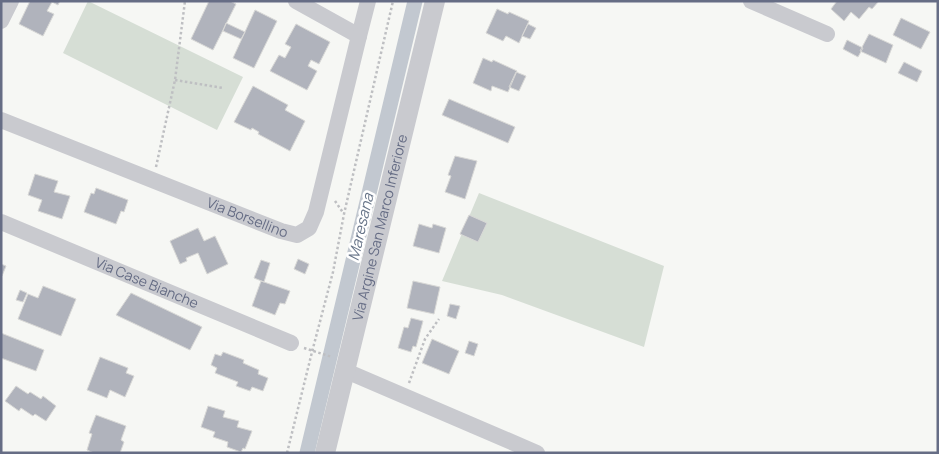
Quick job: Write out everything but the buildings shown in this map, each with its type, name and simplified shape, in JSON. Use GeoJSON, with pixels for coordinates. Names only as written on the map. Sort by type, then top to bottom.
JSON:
{"type":"FeatureCollection","features":[{"type":"Feature","properties":{"kind":"street"},"geometry":{"type":"LineString","coordinates":[[1,21],[11,1]]}},
{"type":"Feature","properties":{"kind":"street"},"geometry":{"type":"LineString","coordinates":[[296,1],[359,36],[368,1]]}},
{"type":"Feature","properties":{"kind":"street","name":"Via Argine San Marco Inferiore"},"geometry":{"type":"LineString","coordinates":[[325,453],[341,364],[435,1]]}},
{"type":"Feature","properties":{"kind":"street"},"geometry":{"type":"LineString","coordinates":[[751,1],[827,34]]}},
{"type":"Feature","properties":{"kind":"street","name":"Via Borsellino"},"geometry":{"type":"LineString","coordinates":[[1,120],[281,231],[297,235],[309,228],[316,212],[359,36]]}},
{"type":"Feature","properties":{"kind":"street","name":"Via Case Bianche"},"geometry":{"type":"LineString","coordinates":[[1,222],[291,343]]}},
{"type":"Feature","properties":{"kind":"street"},"geometry":{"type":"LineString","coordinates":[[341,364],[403,396],[537,453]]}},
{"type":"Feature","properties":{"kind":"path"},"geometry":{"type":"LineString","coordinates":[[153,180],[174,80],[185,1]]}},
{"type":"Feature","properties":{"kind":"path"},"geometry":{"type":"LineString","coordinates":[[287,453],[333,272],[344,214],[393,1]]}},
{"type":"Feature","properties":{"kind":"path"},"geometry":{"type":"LineString","coordinates":[[174,80],[223,88]]}},
{"type":"Feature","properties":{"kind":"path"},"geometry":{"type":"LineString","coordinates":[[403,396],[425,339],[439,320]]}},
{"type":"Feature","properties":{"kind":"path"},"geometry":{"type":"LineString","coordinates":[[318,353],[341,364]]}},
{"type":"Feature","properties":{"kind":"shaded area"},"geometry":{"type":"Polygon","coordinates":[[[88,1],[243,77],[217,130],[63,53],[88,1]]]}},
{"type":"Feature","properties":{"kind":"shaded area"},"geometry":{"type":"Polygon","coordinates":[[[479,193],[664,266],[644,347],[502,295],[442,281],[479,193]]]}},
{"type":"Feature","properties":{"kind":"waterway","name":"Maresana"},"geometry":{"type":"LineString","coordinates":[[307,453],[415,1]]}}]}
